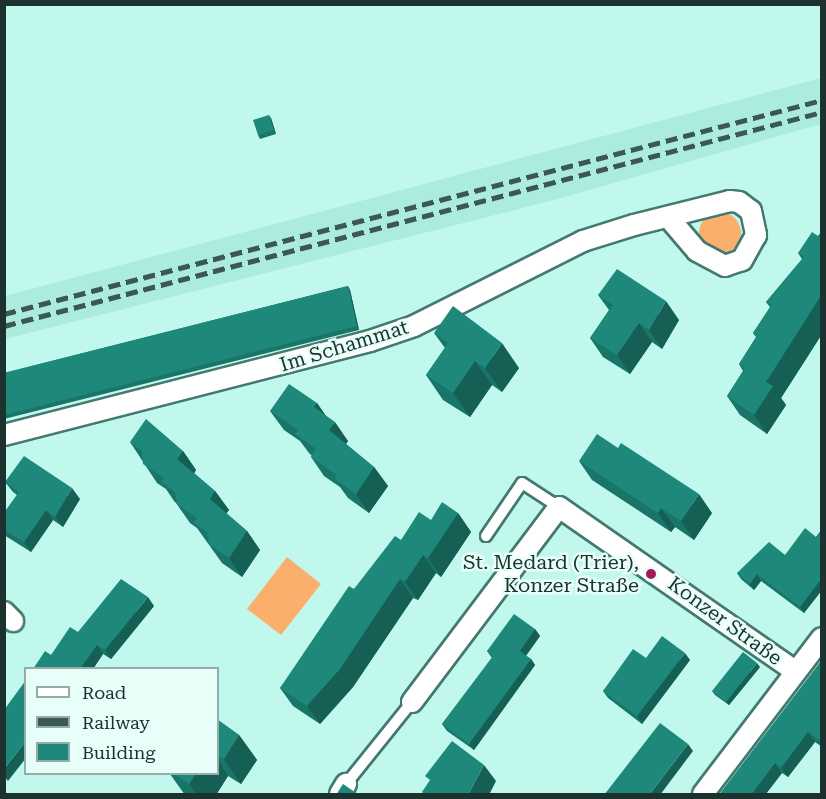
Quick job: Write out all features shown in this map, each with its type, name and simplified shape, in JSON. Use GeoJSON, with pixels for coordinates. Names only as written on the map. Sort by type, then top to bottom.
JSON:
{"type":"FeatureCollection","features":[{"type":"Feature","properties":{"kind":"street","name":"Im Schammat"},"geometry":{"type":"LineString","coordinates":[[4,435],[370,341],[414,326],[583,241],[668,217]]}},
{"type":"Feature","properties":{"kind":"street","name":"Konzer Straße"},"geometry":{"type":"LineString","coordinates":[[559,507],[795,671]]}},
{"type":"Feature","properties":{"kind":"street"},"geometry":{"type":"LineString","coordinates":[[412,702],[559,507]]}},
{"type":"Feature","properties":{"kind":"street"},"geometry":{"type":"LineString","coordinates":[[703,795],[822,638]]}},
{"type":"Feature","properties":{"kind":"lane"},"geometry":{"type":"LineString","coordinates":[[486,536],[522,483],[559,507]]}},
{"type":"Feature","properties":{"kind":"lane"},"geometry":{"type":"LineString","coordinates":[[343,789],[412,702]]}},
{"type":"Feature","properties":{"kind":"shaded area"},"geometry":{"type":"Polygon","coordinates":[[[821,78],[821,124],[550,201],[5,339],[5,296],[821,78]]]}},
{"type":"Feature","properties":{"kind":"shaded area"},"geometry":{"type":"Polygon","coordinates":[[[720,212],[735,218],[741,233],[735,248],[720,254],[705,248],[699,233],[705,218],[720,212]]]}},
{"type":"Feature","properties":{"kind":"shaded area"},"geometry":{"type":"Polygon","coordinates":[[[287,557],[321,584],[281,635],[247,609],[287,557]]]}},
{"type":"Feature","properties":{"kind":"building"},"geometry":{"type":"Polygon","coordinates":[[[269,115],[274,130],[258,135],[253,120],[269,115]]]}},
{"type":"Feature","properties":{"kind":"building"},"geometry":{"type":"Polygon","coordinates":[[[822,231],[822,294],[766,382],[773,386],[754,415],[727,396],[745,368],[739,364],[757,336],[753,333],[772,305],[766,302],[804,257],[798,253],[812,232],[818,236],[822,231]]]}},
{"type":"Feature","properties":{"kind":"building"},"geometry":{"type":"Polygon","coordinates":[[[617,269],[666,301],[649,330],[639,323],[617,355],[590,338],[613,305],[598,295],[617,269]]]}},
{"type":"Feature","properties":{"kind":"building"},"geometry":{"type":"Polygon","coordinates":[[[348,286],[357,326],[4,415],[4,373],[348,286]]]}},
{"type":"Feature","properties":{"kind":"building"},"geometry":{"type":"Polygon","coordinates":[[[453,306],[502,343],[485,368],[475,361],[453,393],[426,375],[448,343],[434,333],[453,306]]]}},
{"type":"Feature","properties":{"kind":"building"},"geometry":{"type":"Polygon","coordinates":[[[289,384],[317,403],[314,407],[335,422],[329,430],[374,467],[356,494],[335,479],[337,475],[311,457],[316,449],[295,434],[298,430],[270,411],[289,384]]]}},
{"type":"Feature","properties":{"kind":"building"},"geometry":{"type":"Polygon","coordinates":[[[146,419],[183,451],[177,459],[215,491],[210,499],[247,531],[229,558],[209,544],[207,532],[194,523],[197,518],[177,504],[175,492],[161,482],[164,478],[143,464],[142,451],[130,442],[146,419]]]}},
{"type":"Feature","properties":{"kind":"building"},"geometry":{"type":"Polygon","coordinates":[[[597,434],[618,448],[621,443],[699,494],[681,521],[661,508],[658,513],[579,461],[597,434]]]}},
{"type":"Feature","properties":{"kind":"building"},"geometry":{"type":"Polygon","coordinates":[[[24,456],[72,488],[55,517],[46,510],[24,542],[4,530],[4,513],[19,492],[5,482],[24,456]]]}},
{"type":"Feature","properties":{"kind":"building"},"geometry":{"type":"Polygon","coordinates":[[[442,502],[458,513],[428,558],[423,555],[405,582],[400,579],[340,669],[307,706],[280,688],[349,586],[354,589],[395,536],[401,540],[419,512],[431,520],[442,502]]]}},
{"type":"Feature","properties":{"kind":"building"},"geometry":{"type":"Polygon","coordinates":[[[805,528],[816,537],[822,529],[822,578],[800,607],[757,574],[750,584],[737,573],[769,542],[785,555],[805,528]]]}},
{"type":"Feature","properties":{"kind":"building"},"geometry":{"type":"Polygon","coordinates":[[[121,579],[148,597],[105,650],[97,645],[81,667],[34,667],[45,651],[51,655],[70,627],[78,632],[121,579]]]}},
{"type":"Feature","properties":{"kind":"building"},"geometry":{"type":"Polygon","coordinates":[[[514,614],[535,629],[520,651],[531,659],[469,744],[442,724],[493,656],[487,651],[514,614]]]}},
{"type":"Feature","properties":{"kind":"building"},"geometry":{"type":"Polygon","coordinates":[[[662,636],[685,653],[637,716],[603,691],[633,649],[646,658],[662,636]]]}},
{"type":"Feature","properties":{"kind":"building"},"geometry":{"type":"Polygon","coordinates":[[[743,652],[757,663],[726,702],[712,691],[743,652]]]}},
{"type":"Feature","properties":{"kind":"building"},"geometry":{"type":"Polygon","coordinates":[[[822,660],[822,742],[808,732],[781,768],[775,763],[751,795],[719,795],[822,660]]]}},
{"type":"Feature","properties":{"kind":"building"},"geometry":{"type":"Polygon","coordinates":[[[24,683],[24,744],[4,769],[4,710],[24,683]]]}},
{"type":"Feature","properties":{"kind":"building"},"geometry":{"type":"Polygon","coordinates":[[[219,721],[239,735],[224,759],[219,756],[219,721]]]}},
{"type":"Feature","properties":{"kind":"building"},"geometry":{"type":"Polygon","coordinates":[[[660,723],[688,744],[649,795],[604,795],[660,723]]]}},
{"type":"Feature","properties":{"kind":"building"},"geometry":{"type":"Polygon","coordinates":[[[452,741],[484,765],[468,795],[425,795],[422,792],[430,780],[425,776],[452,741]]]}},
{"type":"Feature","properties":{"kind":"building"},"geometry":{"type":"Polygon","coordinates":[[[176,775],[195,775],[189,784],[176,775]]]}},
{"type":"Feature","properties":{"kind":"building"},"geometry":{"type":"Polygon","coordinates":[[[343,784],[359,795],[336,795],[343,784]]]}},
{"type":"Feature","properties":{"kind":"railway"},"geometry":{"type":"LineString","coordinates":[[4,314],[822,100]]}},
{"type":"Feature","properties":{"kind":"railway"},"geometry":{"type":"LineString","coordinates":[[4,326],[822,112]]}},
{"type":"Feature","properties":{"kind":"place","name":"St. Medard (Trier), Konzer Straße"},"geometry":{"type":"Point","coordinates":[651,574]}}]}
